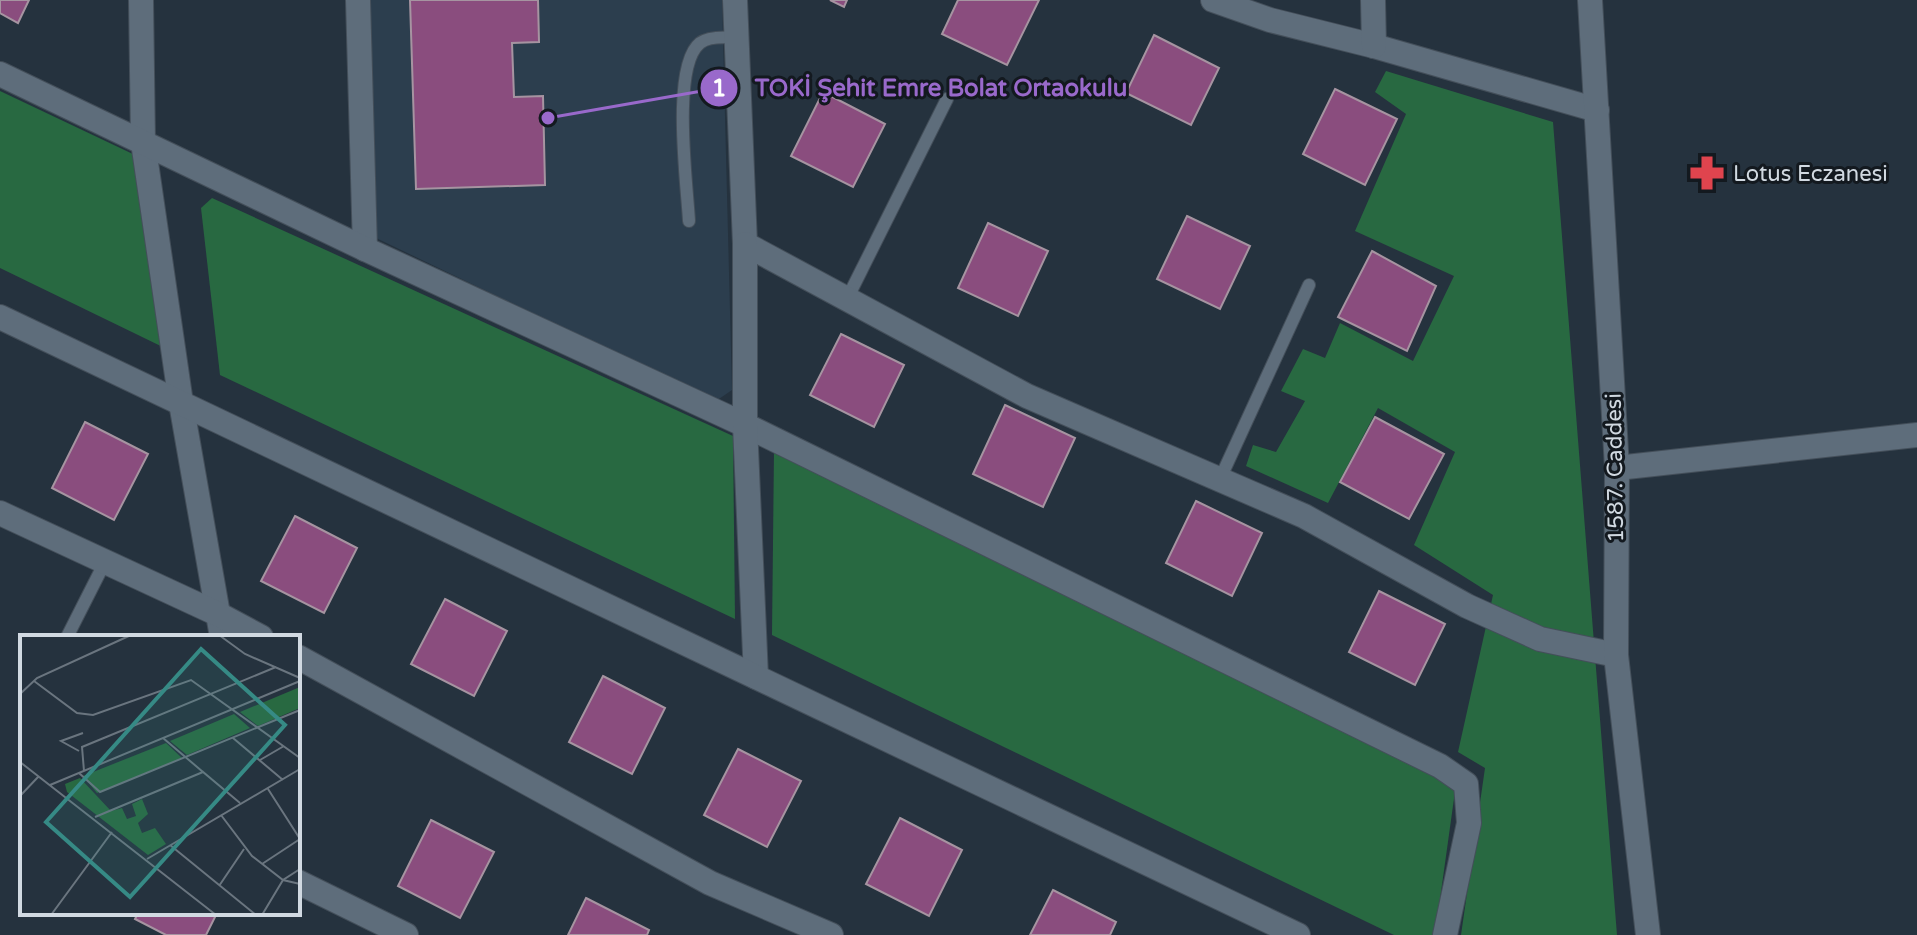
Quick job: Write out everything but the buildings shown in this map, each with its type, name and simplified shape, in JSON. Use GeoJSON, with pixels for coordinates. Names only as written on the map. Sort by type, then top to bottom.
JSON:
{"type":"FeatureCollection","features":[{"type":"Feature","properties":{"kind":"street"},"geometry":{"type":"LineString","coordinates":[[141,0],[143,142],[181,403],[221,626]]}},
{"type":"Feature","properties":{"kind":"street"},"geometry":{"type":"LineString","coordinates":[[358,0],[365,249]]}},
{"type":"Feature","properties":{"kind":"street"},"geometry":{"type":"LineString","coordinates":[[735,0],[745,244],[745,425],[756,677]]}},
{"type":"Feature","properties":{"kind":"street"},"geometry":{"type":"LineString","coordinates":[[1213,0],[1270,20],[1374,46],[1597,110]]}},
{"type":"Feature","properties":{"kind":"street"},"geometry":{"type":"LineString","coordinates":[[1373,0],[1374,46]]}},
{"type":"Feature","properties":{"kind":"street","name":"1587. Caddesi"},"geometry":{"type":"LineString","coordinates":[[1590,0],[1617,468],[1616,655],[1648,935]]}},
{"type":"Feature","properties":{"kind":"street"},"geometry":{"type":"LineString","coordinates":[[0,74],[365,249],[745,425],[1440,766],[1466,784],[1469,823],[1445,935]]}},
{"type":"Feature","properties":{"kind":"street"},"geometry":{"type":"LineString","coordinates":[[745,244],[1027,396],[1304,516],[1467,606],[1540,639],[1616,655]]}},
{"type":"Feature","properties":{"kind":"street"},"geometry":{"type":"LineString","coordinates":[[0,317],[1298,935]]}},
{"type":"Feature","properties":{"kind":"street"},"geometry":{"type":"LineString","coordinates":[[1617,468],[1917,435]]}},
{"type":"Feature","properties":{"kind":"street"},"geometry":{"type":"LineString","coordinates":[[0,513],[105,562],[221,626],[254,635]]}},
{"type":"Feature","properties":{"kind":"street"},"geometry":{"type":"LineString","coordinates":[[300,658],[710,883],[831,935]]}},
{"type":"Feature","properties":{"kind":"street"},"geometry":{"type":"LineString","coordinates":[[300,883],[406,935]]}},
{"type":"Feature","properties":{"kind":"lane"},"geometry":{"type":"LineString","coordinates":[[689,221],[682,87],[687,63],[703,40],[737,38]]}},
{"type":"Feature","properties":{"kind":"lane"},"geometry":{"type":"LineString","coordinates":[[847,299],[947,99]]}},
{"type":"Feature","properties":{"kind":"lane"},"geometry":{"type":"LineString","coordinates":[[1220,479],[1309,285]]}},
{"type":"Feature","properties":{"kind":"lane"},"geometry":{"type":"LineString","coordinates":[[68,635],[105,562]]}},
{"type":"Feature","properties":{"kind":"shaded area"},"geometry":{"type":"Polygon","coordinates":[[[368,0],[722,0],[732,390],[716,401],[374,237],[368,0]]]}},
{"type":"Feature","properties":{"kind":"green space"},"geometry":{"type":"Polygon","coordinates":[[[1386,71],[1553,122],[1617,935],[1461,935],[1485,768],[1458,752],[1493,595],[1414,545],[1455,452],[1378,408],[1328,503],[1246,466],[1253,445],[1276,452],[1305,401],[1281,391],[1303,349],[1325,358],[1340,323],[1413,361],[1454,276],[1355,231],[1406,114],[1375,92],[1386,71]]]}},
{"type":"Feature","properties":{"kind":"green space"},"geometry":{"type":"Polygon","coordinates":[[[0,91],[156,165],[171,351],[0,268],[0,91]]]}},
{"type":"Feature","properties":{"kind":"green space"},"geometry":{"type":"Polygon","coordinates":[[[212,198],[733,436],[735,619],[220,375],[201,208],[212,198]]]}},
{"type":"Feature","properties":{"kind":"green space"},"geometry":{"type":"Polygon","coordinates":[[[774,451],[1457,777],[1435,935],[1394,935],[772,635],[774,451]]]}},
{"type":"Feature","properties":{"kind":"place","name":"TOKİ Şehit Emre Bolat Ortaokulu"},"geometry":{"type":"Point","coordinates":[548,118]}},
{"type":"Feature","properties":{"kind":"place","name":"Lotus Eczanesi"},"geometry":{"type":"Point","coordinates":[1707,173]}}]}
